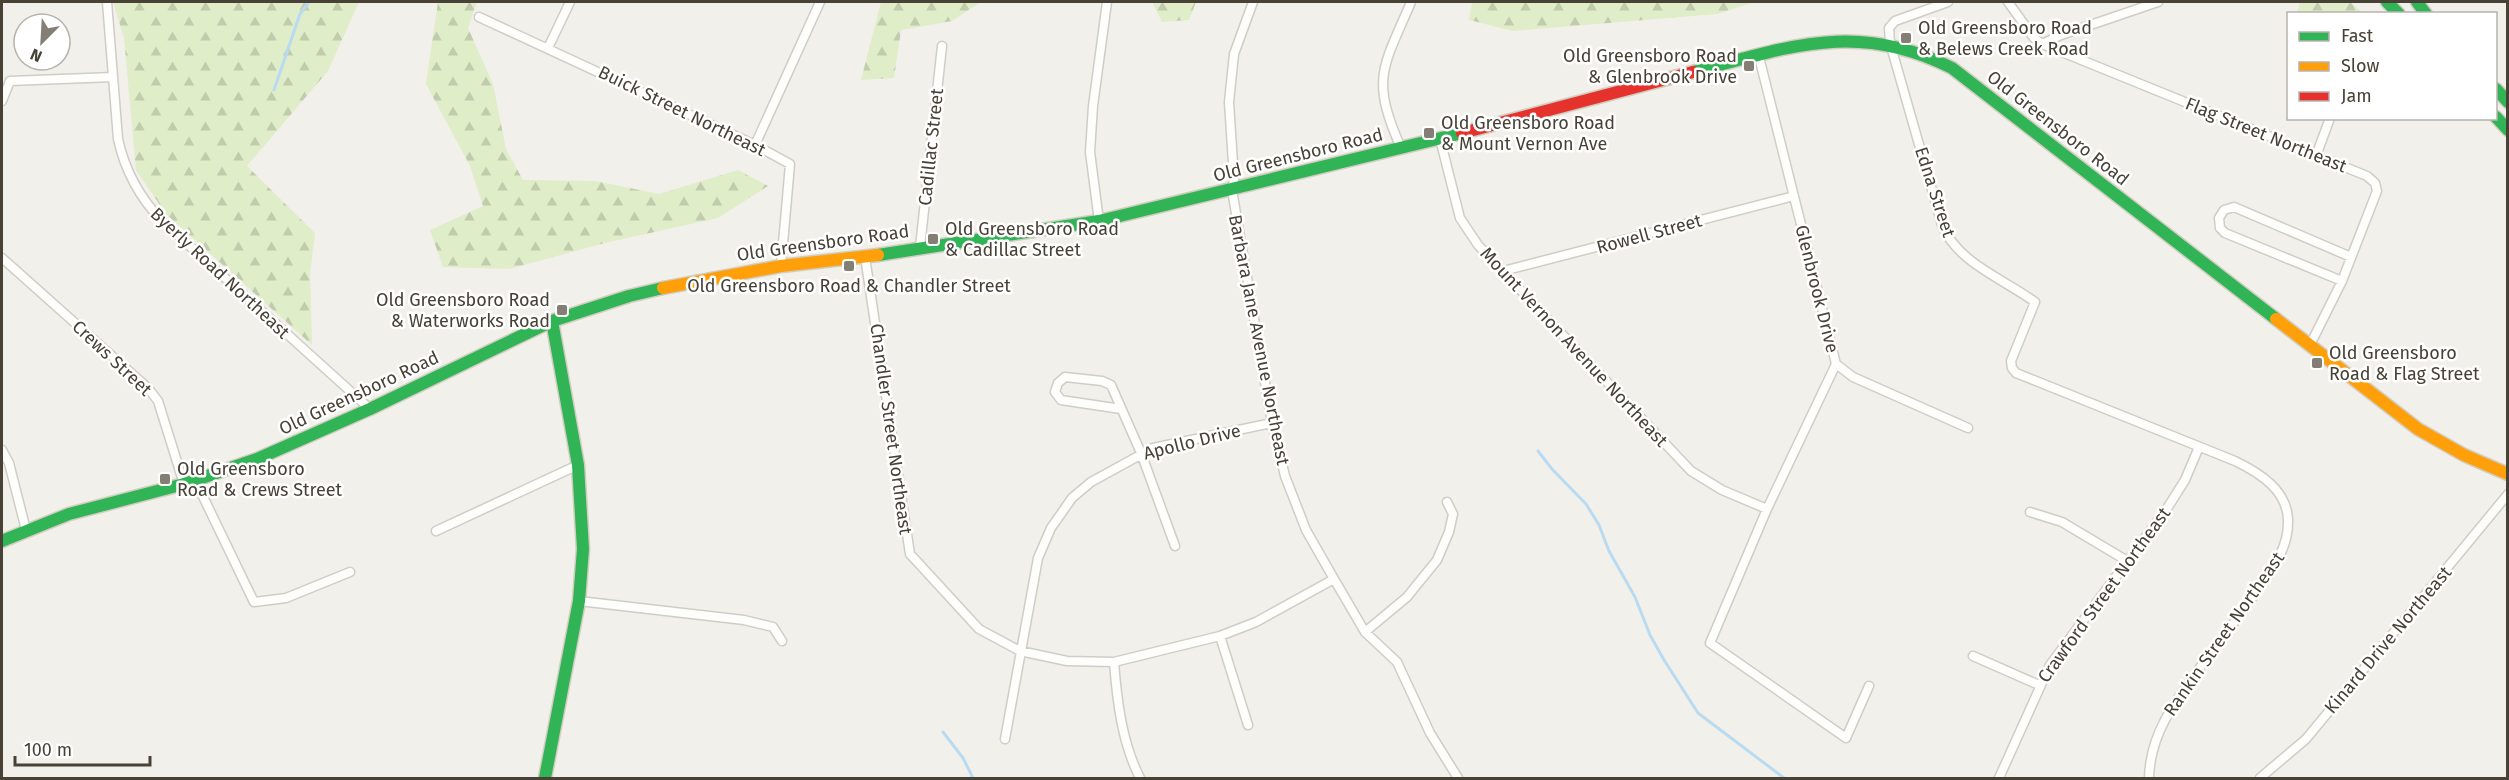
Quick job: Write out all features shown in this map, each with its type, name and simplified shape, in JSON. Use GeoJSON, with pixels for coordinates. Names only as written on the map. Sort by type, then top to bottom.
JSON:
{"type":"FeatureCollection","features":[{"type":"Feature","properties":{"kind":"main road","name":"Old Greensboro Road"},"geometry":{"type":"LineString","coordinates":[[2,541],[69,513],[190,482],[257,459],[370,409],[552,321],[629,296],[704,279],[782,266],[866,257],[1099,221],[1440,139],[1800,45],[1837,39],[1890,43],[1929,56],[1952,68],[2418,429],[2464,455],[2508,474]]}},
{"type":"Feature","properties":{"kind":"main road"},"geometry":{"type":"LineString","coordinates":[[2497,90],[2508,102]]}},
{"type":"Feature","properties":{"kind":"main road"},"geometry":{"type":"LineString","coordinates":[[2497,118],[2508,130]]}},
{"type":"Feature","properties":{"kind":"main road"},"geometry":{"type":"LineString","coordinates":[[545,778],[579,601],[583,549],[578,465],[552,321]]}},
{"type":"Feature","properties":{"kind":"street","name":"Byerly Road Northeast"},"geometry":{"type":"LineString","coordinates":[[107,2],[118,139],[123,159],[133,182],[148,206],[370,409]]}},
{"type":"Feature","properties":{"kind":"street"},"geometry":{"type":"LineString","coordinates":[[548,48],[570,2]]}},
{"type":"Feature","properties":{"kind":"street"},"geometry":{"type":"LineString","coordinates":[[755,145],[820,2]]}},
{"type":"Feature","properties":{"kind":"street"},"geometry":{"type":"LineString","coordinates":[[1099,221],[1090,152],[1093,106],[1107,2]]}},
{"type":"Feature","properties":{"kind":"street","name":"Barbara Jane Avenue Northeast"},"geometry":{"type":"LineString","coordinates":[[1253,2],[1234,54],[1229,102],[1234,179],[1232,190],[1272,423],[1285,476],[1306,530],[1365,632],[1397,662],[1430,733],[1456,778]]}},
{"type":"Feature","properties":{"kind":"street"},"geometry":{"type":"LineString","coordinates":[[1401,148],[1387,117],[1382,93],[1382,74],[1411,2]]}},
{"type":"Feature","properties":{"kind":"street"},"geometry":{"type":"LineString","coordinates":[[1890,43],[1889,28],[1895,21],[1948,2]]}},
{"type":"Feature","properties":{"kind":"street","name":"Flag Street Northeast"},"geometry":{"type":"LineString","coordinates":[[2008,2],[2034,38],[2042,44],[2367,176],[2375,183],[2376,191],[2342,281],[2310,345]]}},
{"type":"Feature","properties":{"kind":"street"},"geometry":{"type":"LineString","coordinates":[[2042,44],[2061,34],[2158,2]]}},
{"type":"Feature","properties":{"kind":"street","name":"Buick Street Northeast"},"geometry":{"type":"LineString","coordinates":[[479,17],[755,145],[790,164],[782,266]]}},
{"type":"Feature","properties":{"kind":"street","name":"Edna Street"},"geometry":{"type":"LineString","coordinates":[[1890,43],[1948,240],[1960,253],[2035,302],[2012,361],[2012,368],[2016,373]]}},
{"type":"Feature","properties":{"kind":"street","name":"Cadillac Street"},"geometry":{"type":"LineString","coordinates":[[920,247],[942,46]]}},
{"type":"Feature","properties":{"kind":"street","name":"Glenbrook Drive"},"geometry":{"type":"LineString","coordinates":[[1759,57],[1836,364],[1767,508],[1710,643],[1846,738],[1869,686]]}},
{"type":"Feature","properties":{"kind":"street"},"geometry":{"type":"LineString","coordinates":[[2,101],[10,81],[112,77]]}},
{"type":"Feature","properties":{"kind":"street"},"geometry":{"type":"LineString","coordinates":[[2316,156],[2330,120]]}},
{"type":"Feature","properties":{"kind":"street","name":"Mount Vernon Avenue Northeast"},"geometry":{"type":"LineString","coordinates":[[1440,139],[1460,218],[1478,245],[1690,471],[1722,490],[1767,508]]}},
{"type":"Feature","properties":{"kind":"street","name":"Rowell Street"},"geometry":{"type":"LineString","coordinates":[[1503,270],[1794,196]]}},
{"type":"Feature","properties":{"kind":"street"},"geometry":{"type":"LineString","coordinates":[[2342,281],[2225,233],[2220,228],[2219,218],[2224,210],[2234,207],[2351,257]]}},
{"type":"Feature","properties":{"kind":"street","name":"Chandler Street Northeast"},"geometry":{"type":"LineString","coordinates":[[866,257],[910,554],[980,629],[1020,651],[1067,661],[1114,662],[1220,636],[1256,622],[1334,579]]}},
{"type":"Feature","properties":{"kind":"street","name":"Crews Street"},"geometry":{"type":"LineString","coordinates":[[2,258],[148,388],[158,401],[190,482],[254,602],[286,598],[350,572]]}},
{"type":"Feature","properties":{"kind":"street"},"geometry":{"type":"LineString","coordinates":[[1836,364],[1853,377],[1968,428]]}},
{"type":"Feature","properties":{"kind":"street","name":"Rankin Street Northeast"},"geometry":{"type":"LineString","coordinates":[[2016,373],[2235,461],[2258,473],[2274,485],[2284,505],[2289,522],[2283,550],[2168,713],[2155,743],[2149,778]]}},
{"type":"Feature","properties":{"kind":"street"},"geometry":{"type":"LineString","coordinates":[[1121,409],[1061,400],[1055,392],[1058,383],[1065,377],[1102,381],[1111,385],[1141,453],[1175,546]]}},
{"type":"Feature","properties":{"kind":"street","name":"Apollo Drive"},"geometry":{"type":"LineString","coordinates":[[1005,739],[1038,558],[1062,510],[1080,489],[1153,448],[1272,423]]}},
{"type":"Feature","properties":{"kind":"street","name":"Crawford Street Northeast"},"geometry":{"type":"LineString","coordinates":[[1999,778],[2050,665],[2168,507],[2185,480],[2199,447]]}},
{"type":"Feature","properties":{"kind":"street"},"geometry":{"type":"LineString","coordinates":[[2,450],[9,463],[26,530]]}},
{"type":"Feature","properties":{"kind":"street"},"geometry":{"type":"LineString","coordinates":[[436,531],[578,465]]}},
{"type":"Feature","properties":{"kind":"street","name":"Kinard Drive Northeast"},"geometry":{"type":"LineString","coordinates":[[2260,778],[2306,739],[2508,494]]}},
{"type":"Feature","properties":{"kind":"street"},"geometry":{"type":"LineString","coordinates":[[1365,632],[1407,597],[1437,560],[1449,532],[1453,514],[1447,502]]}},
{"type":"Feature","properties":{"kind":"street"},"geometry":{"type":"LineString","coordinates":[[2030,512],[2062,522],[2129,562]]}},
{"type":"Feature","properties":{"kind":"street"},"geometry":{"type":"LineString","coordinates":[[579,601],[744,620],[773,627],[782,641]]}},
{"type":"Feature","properties":{"kind":"street"},"geometry":{"type":"LineString","coordinates":[[1220,636],[1248,725]]}},
{"type":"Feature","properties":{"kind":"street"},"geometry":{"type":"LineString","coordinates":[[1973,656],[2039,686]]}},
{"type":"Feature","properties":{"kind":"street"},"geometry":{"type":"LineString","coordinates":[[1114,662],[1116,696],[1125,738],[1140,778]]}},
{"type":"Feature","properties":{"kind":"green space"},"geometry":{"type":"Polygon","coordinates":[[[113,2],[359,2],[328,71],[247,166],[315,233],[310,274],[312,345],[166,214],[136,170],[124,38],[113,2]]]}},
{"type":"Feature","properties":{"kind":"green space"},"geometry":{"type":"Polygon","coordinates":[[[438,2],[477,2],[468,28],[493,84],[506,149],[523,180],[596,181],[659,194],[738,170],[768,186],[718,218],[605,243],[509,269],[443,267],[430,230],[483,206],[470,166],[426,84],[438,2]]]}},
{"type":"Feature","properties":{"kind":"green space"},"geometry":{"type":"Polygon","coordinates":[[[881,2],[981,2],[952,21],[901,30],[894,78],[861,80],[881,2]]]}},
{"type":"Feature","properties":{"kind":"green space"},"geometry":{"type":"Polygon","coordinates":[[[1152,2],[1196,2],[1189,20],[1162,22],[1152,2]]]}},
{"type":"Feature","properties":{"kind":"green space"},"geometry":{"type":"Polygon","coordinates":[[[1472,2],[1755,2],[1717,14],[1513,31],[1469,20],[1472,2]]]}},
{"type":"Feature","properties":{"kind":"green space"},"geometry":{"type":"Polygon","coordinates":[[[2300,2],[2350,2],[2362,12],[2297,12],[2300,2]]]}},
{"type":"Feature","properties":{"kind":"waterway"},"geometry":{"type":"LineString","coordinates":[[274,90],[300,14],[309,2]]}},
{"type":"Feature","properties":{"kind":"waterway"},"geometry":{"type":"LineString","coordinates":[[1538,451],[1586,504],[1599,525],[1609,551],[1635,597],[1650,635],[1698,713],[1784,778]]}},
{"type":"Feature","properties":{"kind":"waterway"},"geometry":{"type":"LineString","coordinates":[[943,732],[963,758],[973,778]]}},
{"type":"Feature","properties":{"kind":"traffic: fast"},"geometry":{"type":"LineString","coordinates":[[2387,2],[2397,12]]}},
{"type":"Feature","properties":{"kind":"traffic: fast"},"geometry":{"type":"LineString","coordinates":[[2417,2],[2424,12]]}},
{"type":"Feature","properties":{"kind":"traffic: fast"},"geometry":{"type":"LineString","coordinates":[[1693,72],[1792,47],[1823,43],[1854,42],[1885,45],[1918,53],[1952,68],[2276,319]]}},
{"type":"Feature","properties":{"kind":"traffic: fast"},"geometry":{"type":"LineString","coordinates":[[2497,90],[2508,102]]}},
{"type":"Feature","properties":{"kind":"traffic: fast"},"geometry":{"type":"LineString","coordinates":[[2497,118],[2508,130]]}},
{"type":"Feature","properties":{"kind":"traffic: fast"},"geometry":{"type":"LineString","coordinates":[[878,255],[1099,221],[1462,133]]}},
{"type":"Feature","properties":{"kind":"traffic: fast"},"geometry":{"type":"LineString","coordinates":[[2,541],[69,514],[184,484],[257,459],[370,409],[552,321],[629,296],[663,288]]}},
{"type":"Feature","properties":{"kind":"traffic: fast"},"geometry":{"type":"LineString","coordinates":[[545,778],[579,601],[583,549],[578,465],[552,321]]}},
{"type":"Feature","properties":{"kind":"traffic: slow"},"geometry":{"type":"LineString","coordinates":[[663,288],[781,266],[878,255]]}},
{"type":"Feature","properties":{"kind":"traffic: slow"},"geometry":{"type":"LineString","coordinates":[[2276,319],[2418,429],[2464,455],[2508,474]]}},
{"type":"Feature","properties":{"kind":"traffic: jam"},"geometry":{"type":"LineString","coordinates":[[1462,133],[1693,72]]}},
{"type":"Feature","properties":{"kind":"place","name":"Old Greensboro Road & Belews Creek Road"},"geometry":{"type":"Point","coordinates":[1906,38]}},
{"type":"Feature","properties":{"kind":"place","name":"Old Greensboro Road & Glenbrook Drive"},"geometry":{"type":"Point","coordinates":[1749,66]}},
{"type":"Feature","properties":{"kind":"place","name":"Old Greensboro Road & Mount Vernon Ave"},"geometry":{"type":"Point","coordinates":[1429,133]}},
{"type":"Feature","properties":{"kind":"place","name":"Old Greensboro Road & Cadillac Street"},"geometry":{"type":"Point","coordinates":[933,239]}},
{"type":"Feature","properties":{"kind":"place","name":"Old Greensboro Road & Chandler Street"},"geometry":{"type":"Point","coordinates":[849,266]}},
{"type":"Feature","properties":{"kind":"place","name":"Old Greensboro Road & Waterworks Road"},"geometry":{"type":"Point","coordinates":[562,310]}},
{"type":"Feature","properties":{"kind":"place","name":"Old Greensboro Road & Flag Street"},"geometry":{"type":"Point","coordinates":[2317,363]}},
{"type":"Feature","properties":{"kind":"place","name":"Old Greensboro Road & Crews Street"},"geometry":{"type":"Point","coordinates":[165,479]}}]}
